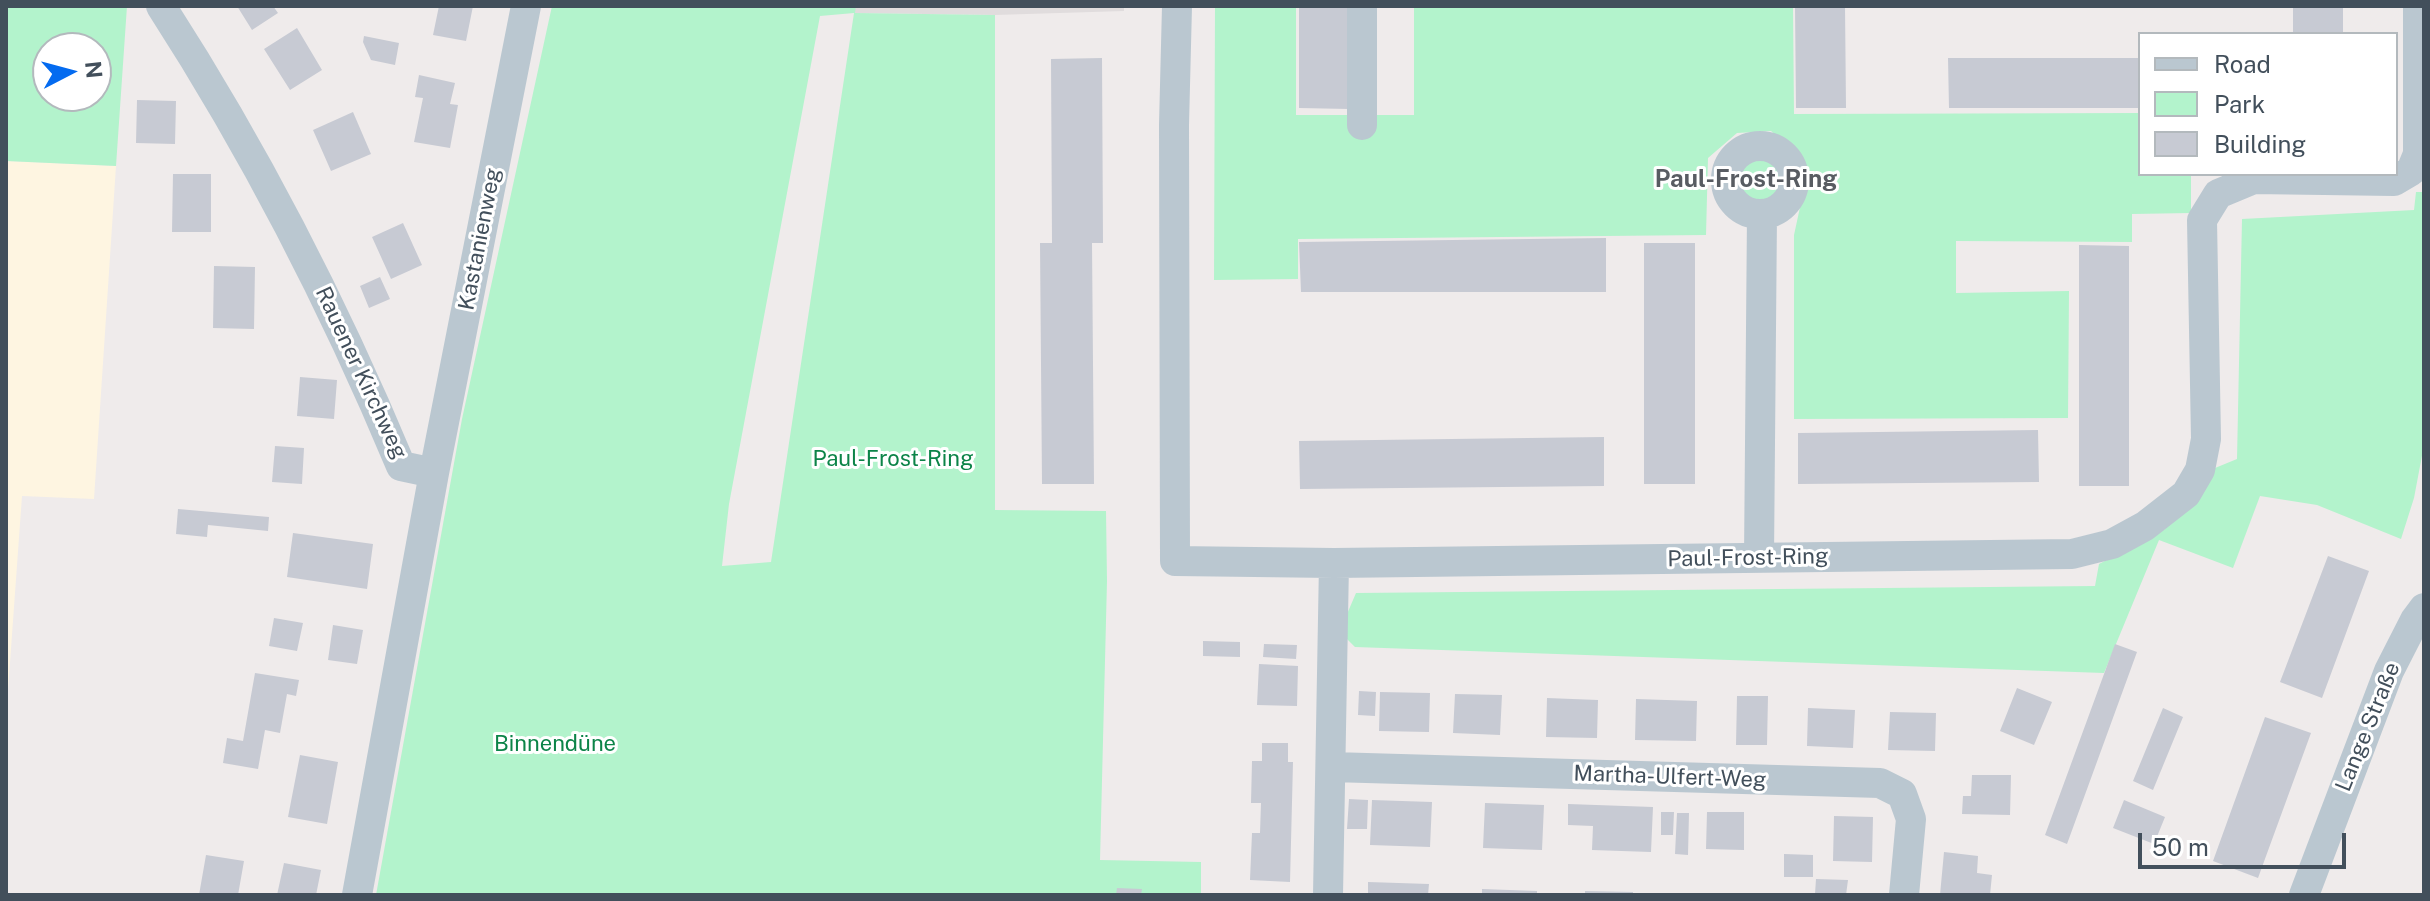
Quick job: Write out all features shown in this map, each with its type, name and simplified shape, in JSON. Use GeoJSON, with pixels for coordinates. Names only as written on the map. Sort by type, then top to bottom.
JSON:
{"type":"FeatureCollection","features":[{"type":"Feature","properties":{"kind":"street","name":"Rauener Kirchweg"},"geometry":{"type":"LineString","coordinates":[[161,6],[245,143],[300,243],[354,355],[401,466],[434,473],[357,895]]}},
{"type":"Feature","properties":{"kind":"street","name":"Kastanienweg"},"geometry":{"type":"LineString","coordinates":[[434,473],[526,6]]}},
{"type":"Feature","properties":{"kind":"street","name":"Paul-Frost-Ring"},"geometry":{"type":"LineString","coordinates":[[1177,6],[1174,125],[1175,561],[1334,563],[2072,554],[2112,544],[2145,526],[2186,494],[2200,470],[2206,439],[2202,220],[2218,194],[2254,179],[2394,181],[2411,171],[2418,154],[2418,6]]}},
{"type":"Feature","properties":{"kind":"street"},"geometry":{"type":"LineString","coordinates":[[1362,6],[1362,125]]}},
{"type":"Feature","properties":{"kind":"street"},"geometry":{"type":"LineString","coordinates":[[1759,558],[1762,214]]}},
{"type":"Feature","properties":{"kind":"street"},"geometry":{"type":"LineString","coordinates":[[1328,895],[1334,563]]}},
{"type":"Feature","properties":{"kind":"street","name":"Lange Straße"},"geometry":{"type":"LineString","coordinates":[[2304,895],[2389,671],[2424,608]]}},
{"type":"Feature","properties":{"kind":"street","name":"Martha-Ulfert-Weg"},"geometry":{"type":"LineString","coordinates":[[1332,767],[1880,783],[1902,794],[1911,819],[1904,895]]}},
{"type":"Feature","properties":{"kind":"shaded area"},"geometry":{"type":"Polygon","coordinates":[[[856,6],[1124,6],[1124,11],[995,15],[854,13],[856,6]]]}},
{"type":"Feature","properties":{"kind":"shaded area"},"geometry":{"type":"Polygon","coordinates":[[[6,161],[116,166],[94,499],[22,496],[6,718],[6,161]]]}},
{"type":"Feature","properties":{"kind":"green space"},"geometry":{"type":"Polygon","coordinates":[[[6,6],[127,6],[116,166],[6,161],[6,6]]]}},
{"type":"Feature","properties":{"kind":"green space","name":"Binnendüne"},"geometry":{"type":"Polygon","coordinates":[[[552,6],[856,6],[855,13],[995,15],[995,510],[1106,511],[1100,860],[1201,862],[1201,895],[376,895],[462,419],[552,6]],[[854,13],[820,16],[729,504],[722,566],[771,562],[854,13]]]}},
{"type":"Feature","properties":{"kind":"green space"},"geometry":{"type":"Polygon","coordinates":[[[1215,6],[1296,6],[1296,115],[1414,115],[1414,6],[1793,6],[1794,114],[2138,113],[2138,176],[2191,176],[2191,213],[2132,214],[2132,242],[1956,241],[1956,293],[2069,291],[2068,418],[1794,419],[1794,235],[1807,175],[1795,152],[1771,131],[1737,133],[1708,158],[1706,235],[1298,239],[1298,279],[1214,280],[1215,6]]]}},
{"type":"Feature","properties":{"kind":"green space"},"geometry":{"type":"Polygon","coordinates":[[[1760,156],[1777,163],[1784,180],[1777,197],[1760,204],[1743,197],[1736,180],[1743,163],[1760,156]]]}},
{"type":"Feature","properties":{"kind":"green space"},"geometry":{"type":"Polygon","coordinates":[[[2416,192],[2424,192],[2424,445],[2414,498],[2401,539],[2317,505],[2260,496],[2233,568],[2159,540],[2104,673],[1355,647],[1344,636],[1344,621],[1356,593],[2095,586],[2099,564],[2165,529],[2215,468],[2237,459],[2242,219],[2414,210],[2416,192]]]}},
{"type":"Feature","properties":{"kind":"building"},"geometry":{"type":"Polygon","coordinates":[[[237,6],[273,6],[278,13],[252,30],[237,6]]]}},
{"type":"Feature","properties":{"kind":"building"},"geometry":{"type":"Polygon","coordinates":[[[439,6],[473,6],[466,41],[433,35],[439,6]]]}},
{"type":"Feature","properties":{"kind":"building"},"geometry":{"type":"Polygon","coordinates":[[[1299,6],[1350,6],[1349,109],[1299,108],[1299,6]]]}},
{"type":"Feature","properties":{"kind":"building"},"geometry":{"type":"Polygon","coordinates":[[[1795,6],[1845,6],[1846,108],[1796,108],[1795,6]]]}},
{"type":"Feature","properties":{"kind":"building"},"geometry":{"type":"Polygon","coordinates":[[[2293,6],[2343,6],[2343,32],[2293,32],[2293,6]]]}},
{"type":"Feature","properties":{"kind":"building"},"geometry":{"type":"Polygon","coordinates":[[[297,28],[322,70],[290,90],[264,49],[297,28]]]}},
{"type":"Feature","properties":{"kind":"building"},"geometry":{"type":"Polygon","coordinates":[[[364,36],[399,43],[395,65],[371,60],[363,42],[364,36]]]}},
{"type":"Feature","properties":{"kind":"building"},"geometry":{"type":"Polygon","coordinates":[[[1102,58],[1103,243],[1092,243],[1094,484],[1042,484],[1040,243],[1052,243],[1051,59],[1102,58]]]}},
{"type":"Feature","properties":{"kind":"building"},"geometry":{"type":"Polygon","coordinates":[[[1948,58],[2138,58],[2138,108],[1949,108],[1948,58]]]}},
{"type":"Feature","properties":{"kind":"building"},"geometry":{"type":"Polygon","coordinates":[[[419,75],[455,83],[450,104],[458,105],[450,148],[414,142],[423,98],[415,97],[419,75]]]}},
{"type":"Feature","properties":{"kind":"building"},"geometry":{"type":"Polygon","coordinates":[[[137,100],[176,101],[175,144],[136,143],[137,100]]]}},
{"type":"Feature","properties":{"kind":"building"},"geometry":{"type":"Polygon","coordinates":[[[353,112],[371,154],[331,171],[313,130],[353,112]]]}},
{"type":"Feature","properties":{"kind":"building"},"geometry":{"type":"Polygon","coordinates":[[[173,174],[211,174],[211,232],[172,232],[173,174]]]}},
{"type":"Feature","properties":{"kind":"building"},"geometry":{"type":"Polygon","coordinates":[[[403,223],[422,265],[391,279],[372,237],[403,223]]]}},
{"type":"Feature","properties":{"kind":"building"},"geometry":{"type":"Polygon","coordinates":[[[1606,238],[1606,292],[1301,292],[1299,242],[1606,238]]]}},
{"type":"Feature","properties":{"kind":"building"},"geometry":{"type":"Polygon","coordinates":[[[1644,243],[1695,243],[1695,484],[1644,484],[1644,243]]]}},
{"type":"Feature","properties":{"kind":"building"},"geometry":{"type":"Polygon","coordinates":[[[2079,245],[2129,246],[2129,486],[2079,486],[2079,245]]]}},
{"type":"Feature","properties":{"kind":"building"},"geometry":{"type":"Polygon","coordinates":[[[214,266],[255,267],[254,329],[213,328],[214,266]]]}},
{"type":"Feature","properties":{"kind":"building"},"geometry":{"type":"Polygon","coordinates":[[[380,277],[390,299],[369,308],[360,286],[380,277]]]}},
{"type":"Feature","properties":{"kind":"building"},"geometry":{"type":"Polygon","coordinates":[[[300,377],[337,380],[334,419],[297,416],[300,377]]]}},
{"type":"Feature","properties":{"kind":"building"},"geometry":{"type":"Polygon","coordinates":[[[2038,430],[2039,482],[1798,484],[1798,433],[2038,430]]]}},
{"type":"Feature","properties":{"kind":"building"},"geometry":{"type":"Polygon","coordinates":[[[1604,437],[1604,486],[1300,489],[1299,441],[1604,437]]]}},
{"type":"Feature","properties":{"kind":"building"},"geometry":{"type":"Polygon","coordinates":[[[275,446],[304,448],[302,484],[272,482],[275,446]]]}},
{"type":"Feature","properties":{"kind":"building"},"geometry":{"type":"Polygon","coordinates":[[[178,509],[269,517],[268,531],[208,525],[207,537],[176,534],[178,509]]]}},
{"type":"Feature","properties":{"kind":"building"},"geometry":{"type":"Polygon","coordinates":[[[293,533],[373,544],[367,589],[287,577],[293,533]]]}},
{"type":"Feature","properties":{"kind":"building"},"geometry":{"type":"Polygon","coordinates":[[[2328,556],[2369,571],[2322,698],[2280,682],[2328,556]]]}},
{"type":"Feature","properties":{"kind":"building"},"geometry":{"type":"Polygon","coordinates":[[[274,618],[303,623],[297,651],[269,646],[274,618]]]}},
{"type":"Feature","properties":{"kind":"building"},"geometry":{"type":"Polygon","coordinates":[[[333,625],[363,630],[357,664],[328,660],[333,625]]]}},
{"type":"Feature","properties":{"kind":"building"},"geometry":{"type":"Polygon","coordinates":[[[1203,641],[1240,642],[1240,657],[1203,656],[1203,641]]]}},
{"type":"Feature","properties":{"kind":"building"},"geometry":{"type":"Polygon","coordinates":[[[1264,644],[1297,645],[1296,659],[1263,657],[1264,644]]]}},
{"type":"Feature","properties":{"kind":"building"},"geometry":{"type":"Polygon","coordinates":[[[2115,644],[2137,652],[2067,844],[2045,835],[2115,644]]]}},
{"type":"Feature","properties":{"kind":"building"},"geometry":{"type":"Polygon","coordinates":[[[1259,664],[1298,666],[1297,706],[1257,705],[1259,664]]]}},
{"type":"Feature","properties":{"kind":"building"},"geometry":{"type":"Polygon","coordinates":[[[255,673],[299,680],[296,696],[287,694],[280,733],[265,730],[258,769],[223,763],[227,738],[243,741],[255,673]]]}},
{"type":"Feature","properties":{"kind":"building"},"geometry":{"type":"Polygon","coordinates":[[[2017,688],[2052,702],[2034,745],[2000,731],[2017,688]]]}},
{"type":"Feature","properties":{"kind":"building"},"geometry":{"type":"Polygon","coordinates":[[[1359,691],[1376,692],[1375,716],[1358,715],[1359,691]]]}},
{"type":"Feature","properties":{"kind":"building"},"geometry":{"type":"Polygon","coordinates":[[[1380,692],[1430,693],[1429,732],[1379,731],[1380,692]]]}},
{"type":"Feature","properties":{"kind":"building"},"geometry":{"type":"Polygon","coordinates":[[[1455,694],[1502,695],[1500,735],[1453,733],[1455,694]]]}},
{"type":"Feature","properties":{"kind":"building"},"geometry":{"type":"Polygon","coordinates":[[[1737,696],[1768,696],[1767,745],[1736,745],[1737,696]]]}},
{"type":"Feature","properties":{"kind":"building"},"geometry":{"type":"Polygon","coordinates":[[[1547,698],[1598,700],[1597,738],[1546,737],[1547,698]]]}},
{"type":"Feature","properties":{"kind":"building"},"geometry":{"type":"Polygon","coordinates":[[[1636,699],[1697,701],[1696,741],[1635,740],[1636,699]]]}},
{"type":"Feature","properties":{"kind":"building"},"geometry":{"type":"Polygon","coordinates":[[[1808,708],[1855,710],[1853,748],[1807,746],[1808,708]]]}},
{"type":"Feature","properties":{"kind":"building"},"geometry":{"type":"Polygon","coordinates":[[[2163,708],[2183,717],[2153,790],[2133,781],[2163,708]]]}},
{"type":"Feature","properties":{"kind":"building"},"geometry":{"type":"Polygon","coordinates":[[[1890,712],[1936,713],[1935,751],[1888,750],[1890,712]]]}},
{"type":"Feature","properties":{"kind":"building"},"geometry":{"type":"Polygon","coordinates":[[[2265,717],[2311,733],[2258,878],[2213,861],[2265,717]]]}},
{"type":"Feature","properties":{"kind":"building"},"geometry":{"type":"Polygon","coordinates":[[[1262,743],[1288,743],[1288,762],[1293,762],[1290,882],[1250,880],[1252,833],[1260,833],[1261,803],[1251,803],[1252,761],[1262,761],[1262,743]]]}},
{"type":"Feature","properties":{"kind":"building"},"geometry":{"type":"Polygon","coordinates":[[[300,755],[338,762],[327,824],[288,817],[300,755]]]}},
{"type":"Feature","properties":{"kind":"building"},"geometry":{"type":"Polygon","coordinates":[[[1972,775],[2011,775],[2010,815],[1962,814],[1963,796],[1971,796],[1972,775]]]}},
{"type":"Feature","properties":{"kind":"building"},"geometry":{"type":"Polygon","coordinates":[[[1349,799],[1368,800],[1367,829],[1347,829],[1349,799]]]}},
{"type":"Feature","properties":{"kind":"building"},"geometry":{"type":"Polygon","coordinates":[[[1372,800],[1432,802],[1430,847],[1370,845],[1372,800]]]}},
{"type":"Feature","properties":{"kind":"building"},"geometry":{"type":"Polygon","coordinates":[[[2124,800],[2165,817],[2154,844],[2113,828],[2124,800]]]}},
{"type":"Feature","properties":{"kind":"building"},"geometry":{"type":"Polygon","coordinates":[[[1485,803],[1544,805],[1542,850],[1483,848],[1485,803]]]}},
{"type":"Feature","properties":{"kind":"building"},"geometry":{"type":"Polygon","coordinates":[[[1568,804],[1653,807],[1651,852],[1592,850],[1593,826],[1568,825],[1568,804]]]}},
{"type":"Feature","properties":{"kind":"building"},"geometry":{"type":"Polygon","coordinates":[[[1661,812],[1674,812],[1673,835],[1661,835],[1661,812]]]}},
{"type":"Feature","properties":{"kind":"building"},"geometry":{"type":"Polygon","coordinates":[[[1707,812],[1744,812],[1744,850],[1706,849],[1707,812]]]}},
{"type":"Feature","properties":{"kind":"building"},"geometry":{"type":"Polygon","coordinates":[[[1677,813],[1689,813],[1688,855],[1675,854],[1677,813]]]}},
{"type":"Feature","properties":{"kind":"building"},"geometry":{"type":"Polygon","coordinates":[[[1834,816],[1873,817],[1872,862],[1833,861],[1834,816]]]}},
{"type":"Feature","properties":{"kind":"building"},"geometry":{"type":"Polygon","coordinates":[[[1944,852],[1978,856],[1977,873],[1992,875],[1990,895],[1940,895],[1944,852]]]}},
{"type":"Feature","properties":{"kind":"building"},"geometry":{"type":"Polygon","coordinates":[[[1784,854],[1813,855],[1813,877],[1784,877],[1784,854]]]}},
{"type":"Feature","properties":{"kind":"building"},"geometry":{"type":"Polygon","coordinates":[[[206,855],[244,861],[238,895],[199,895],[206,855]]]}},
{"type":"Feature","properties":{"kind":"building"},"geometry":{"type":"Polygon","coordinates":[[[284,863],[321,870],[316,895],[277,895],[284,863]]]}},
{"type":"Feature","properties":{"kind":"building"},"geometry":{"type":"Polygon","coordinates":[[[1816,879],[1848,880],[1846,895],[1815,894],[1816,879]]]}},
{"type":"Feature","properties":{"kind":"building"},"geometry":{"type":"Polygon","coordinates":[[[1368,882],[1429,884],[1428,895],[1368,895],[1368,882]]]}},
{"type":"Feature","properties":{"kind":"building"},"geometry":{"type":"Polygon","coordinates":[[[1117,888],[1142,889],[1141,895],[1116,895],[1117,888]]]}},
{"type":"Feature","properties":{"kind":"building"},"geometry":{"type":"Polygon","coordinates":[[[1482,889],[1537,891],[1537,895],[1482,895],[1482,889]]]}},
{"type":"Feature","properties":{"kind":"building"},"geometry":{"type":"Polygon","coordinates":[[[1585,891],[1633,892],[1633,895],[1585,895],[1585,891]]]}},
{"type":"Feature","properties":{"kind":"district","name":"Paul-Frost-Ring"},"geometry":{"type":"Point","coordinates":[1746,180]}}]}
